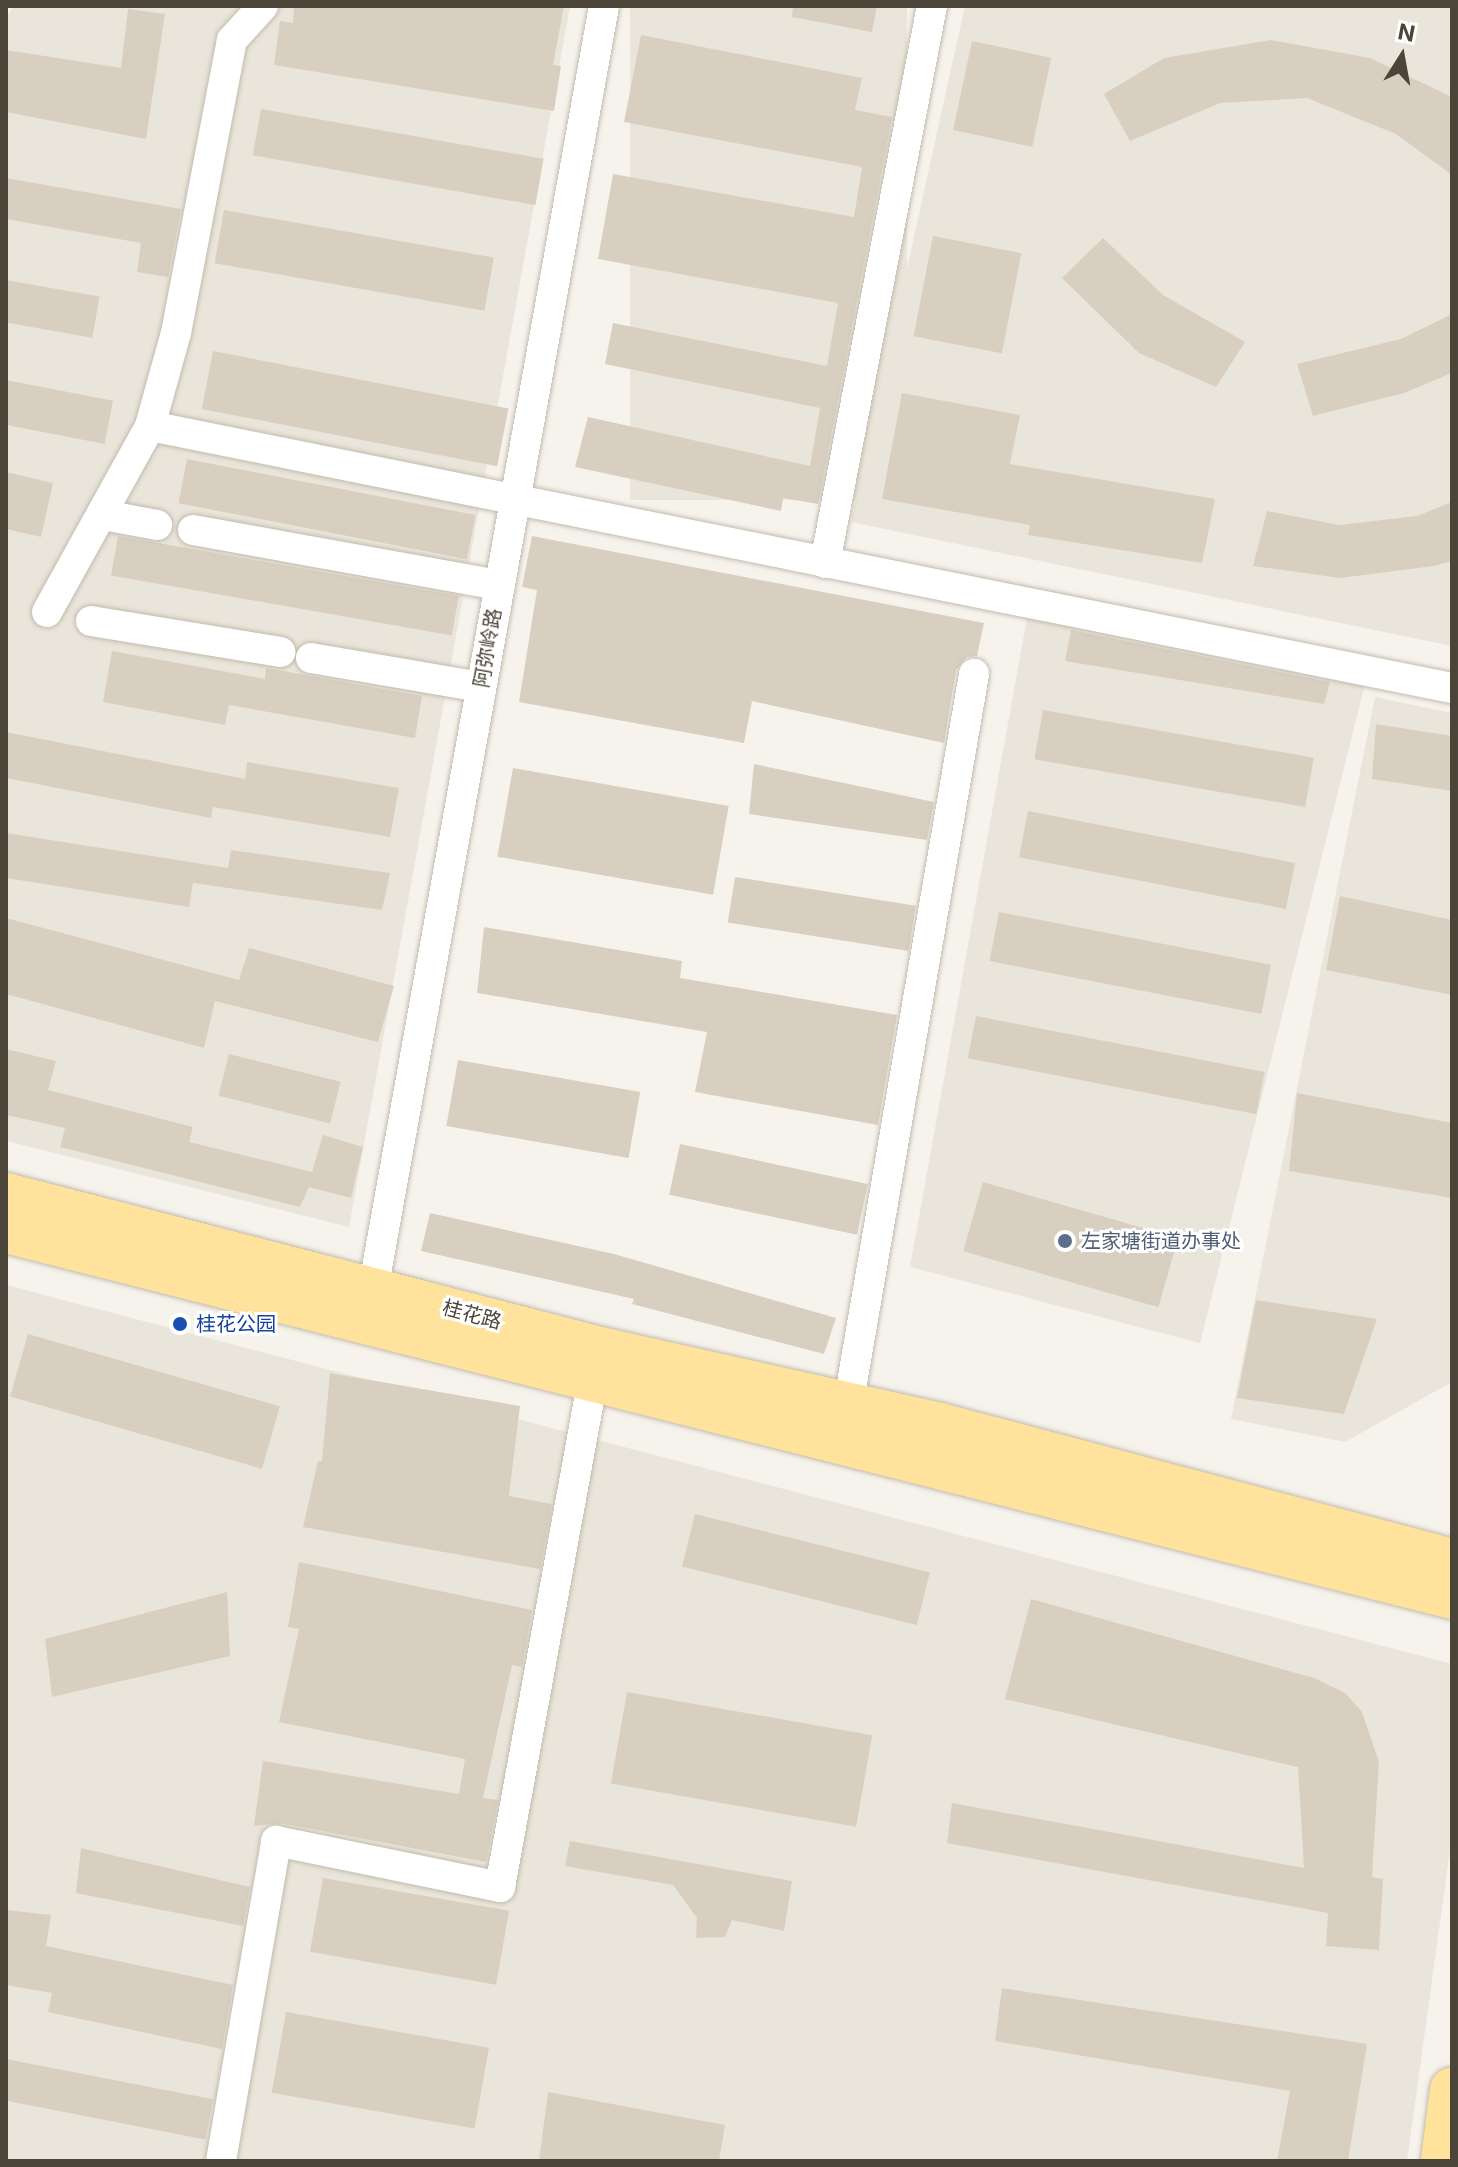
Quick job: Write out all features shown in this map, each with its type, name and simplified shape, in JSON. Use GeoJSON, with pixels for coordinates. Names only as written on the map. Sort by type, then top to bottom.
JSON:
{"type":"FeatureCollection","features":[{"type":"Feature","properties":{"kind":"main road","name":"桂花路"},"geometry":{"type":"LineString","coordinates":[[6,1195],[373,1290],[596,1365]]}},
{"type":"Feature","properties":{"kind":"main road","name":"桂花路"},"geometry":{"type":"LineString","coordinates":[[6,1231],[845,1424],[940,1425],[1452,1561]]}},
{"type":"Feature","properties":{"kind":"main road"},"geometry":{"type":"LineString","coordinates":[[845,1424],[930,1408],[1452,1540]]}},
{"type":"Feature","properties":{"kind":"main road"},"geometry":{"type":"LineString","coordinates":[[845,1424],[939,1468],[1452,1597]]}},
{"type":"Feature","properties":{"kind":"main road"},"geometry":{"type":"LineString","coordinates":[[845,1424],[913,1480],[1452,1618]]}},
{"type":"Feature","properties":{"kind":"main road"},"geometry":{"type":"LineString","coordinates":[[1443,2161],[1452,2090]]}},
{"type":"Feature","properties":{"kind":"street"},"geometry":{"type":"LineString","coordinates":[[47,612],[150,426],[176,333],[232,40],[263,6]]}},
{"type":"Feature","properties":{"kind":"street","name":"阿弥岭路"},"geometry":{"type":"LineString","coordinates":[[373,1290],[604,6]]}},
{"type":"Feature","properties":{"kind":"street"},"geometry":{"type":"LineString","coordinates":[[825,563],[932,6]]}},
{"type":"Feature","properties":{"kind":"street"},"geometry":{"type":"LineString","coordinates":[[150,426],[1452,688]]}},
{"type":"Feature","properties":{"kind":"street"},"geometry":{"type":"LineString","coordinates":[[103,515],[157,525]]}},
{"type":"Feature","properties":{"kind":"street"},"geometry":{"type":"LineString","coordinates":[[193,530],[500,585]]}},
{"type":"Feature","properties":{"kind":"street"},"geometry":{"type":"LineString","coordinates":[[91,621],[280,652]]}},
{"type":"Feature","properties":{"kind":"street"},"geometry":{"type":"LineString","coordinates":[[311,658],[481,687]]}},
{"type":"Feature","properties":{"kind":"street"},"geometry":{"type":"LineString","coordinates":[[845,1424],[974,674]]}},
{"type":"Feature","properties":{"kind":"street"},"geometry":{"type":"LineString","coordinates":[[221,2161],[276,1841],[500,1887],[596,1365]]}},
{"type":"Feature","properties":{"kind":"shaded area"},"geometry":{"type":"Polygon","coordinates":[[[13,6],[570,6],[349,1227],[6,1141],[6,18],[13,6]]]}},
{"type":"Feature","properties":{"kind":"shaded area"},"geometry":{"type":"Polygon","coordinates":[[[630,6],[907,6],[907,500],[630,500],[630,6]]]}},
{"type":"Feature","properties":{"kind":"shaded area"},"geometry":{"type":"Polygon","coordinates":[[[965,6],[1452,6],[1452,646],[851,522],[965,6]]]}},
{"type":"Feature","properties":{"kind":"shaded area"},"geometry":{"type":"Polygon","coordinates":[[[1027,618],[1366,680],[1200,1343],[910,1267],[1027,618]]]}},
{"type":"Feature","properties":{"kind":"shaded area"},"geometry":{"type":"Polygon","coordinates":[[[1375,697],[1452,713],[1452,1382],[1345,1442],[1231,1419],[1375,697]]]}},
{"type":"Feature","properties":{"kind":"shaded area"},"geometry":{"type":"Polygon","coordinates":[[[6,1285],[1452,1664],[1452,1836],[1407,2161],[6,2161],[6,1285]]]}},
{"type":"Feature","properties":{"kind":"building"},"geometry":{"type":"Polygon","coordinates":[[[294,6],[564,6],[553,65],[561,66],[554,111],[274,65],[280,21],[293,23],[294,6]]]}},
{"type":"Feature","properties":{"kind":"building"},"geometry":{"type":"Polygon","coordinates":[[[793,6],[877,6],[872,32],[792,17],[793,6]]]}},
{"type":"Feature","properties":{"kind":"building"},"geometry":{"type":"Polygon","coordinates":[[[128,9],[165,14],[146,139],[6,112],[6,50],[121,68],[128,9]]]}},
{"type":"Feature","properties":{"kind":"building"},"geometry":{"type":"Polygon","coordinates":[[[641,35],[862,78],[855,110],[892,117],[818,504],[783,498],[781,511],[575,467],[588,417],[810,466],[820,408],[605,364],[613,323],[827,366],[838,303],[598,259],[613,174],[854,217],[862,167],[624,122],[641,35]]]}},
{"type":"Feature","properties":{"kind":"building"},"geometry":{"type":"Polygon","coordinates":[[[1271,40],[1370,58],[1452,97],[1452,175],[1396,134],[1307,98],[1220,103],[1130,141],[1104,94],[1164,58],[1271,40]]]}},
{"type":"Feature","properties":{"kind":"building"},"geometry":{"type":"Polygon","coordinates":[[[972,41],[1051,58],[1032,147],[953,130],[972,41]]]}},
{"type":"Feature","properties":{"kind":"building"},"geometry":{"type":"Polygon","coordinates":[[[261,109],[544,159],[535,205],[253,155],[261,109]]]}},
{"type":"Feature","properties":{"kind":"building"},"geometry":{"type":"Polygon","coordinates":[[[6,178],[181,209],[168,277],[137,272],[141,243],[6,219],[6,178]]]}},
{"type":"Feature","properties":{"kind":"building"},"geometry":{"type":"Polygon","coordinates":[[[224,210],[494,258],[484,311],[215,263],[224,210]]]}},
{"type":"Feature","properties":{"kind":"building"},"geometry":{"type":"Polygon","coordinates":[[[933,236],[1021,253],[1002,353],[914,336],[933,236]]]}},
{"type":"Feature","properties":{"kind":"building"},"geometry":{"type":"Polygon","coordinates":[[[1103,238],[1163,295],[1245,342],[1216,387],[1139,353],[1062,278],[1103,238]]]}},
{"type":"Feature","properties":{"kind":"building"},"geometry":{"type":"Polygon","coordinates":[[[6,280],[100,296],[92,338],[6,323],[6,280]]]}},
{"type":"Feature","properties":{"kind":"building"},"geometry":{"type":"Polygon","coordinates":[[[1452,314],[1452,373],[1404,393],[1313,416],[1297,364],[1401,339],[1452,314]]]}},
{"type":"Feature","properties":{"kind":"building"},"geometry":{"type":"Polygon","coordinates":[[[213,351],[508,408],[497,466],[202,409],[213,351]]]}},
{"type":"Feature","properties":{"kind":"building"},"geometry":{"type":"Polygon","coordinates":[[[6,380],[113,401],[105,444],[6,425],[6,380]]]}},
{"type":"Feature","properties":{"kind":"building"},"geometry":{"type":"Polygon","coordinates":[[[902,393],[1020,415],[1010,464],[1215,499],[1202,563],[1028,535],[1030,525],[882,499],[902,393]]]}},
{"type":"Feature","properties":{"kind":"building"},"geometry":{"type":"Polygon","coordinates":[[[187,459],[476,515],[467,559],[178,503],[187,459]]]}},
{"type":"Feature","properties":{"kind":"building"},"geometry":{"type":"Polygon","coordinates":[[[6,472],[53,483],[41,537],[6,529],[6,472]]]}},
{"type":"Feature","properties":{"kind":"building"},"geometry":{"type":"Polygon","coordinates":[[[1452,502],[1452,561],[1340,578],[1253,566],[1267,511],[1339,525],[1417,516],[1452,502]]]}},
{"type":"Feature","properties":{"kind":"building"},"geometry":{"type":"Polygon","coordinates":[[[118,536],[459,596],[452,635],[111,575],[118,536]]]}},
{"type":"Feature","properties":{"kind":"building"},"geometry":{"type":"Polygon","coordinates":[[[532,536],[984,623],[977,656],[967,657],[956,670],[944,743],[752,701],[744,743],[519,702],[537,590],[522,587],[532,536]]]}},
{"type":"Feature","properties":{"kind":"building"},"geometry":{"type":"Polygon","coordinates":[[[1071,630],[1330,682],[1324,704],[1065,661],[1071,630]]]}},
{"type":"Feature","properties":{"kind":"building"},"geometry":{"type":"Polygon","coordinates":[[[112,651],[265,679],[266,668],[422,696],[415,738],[229,705],[225,725],[103,702],[112,651]]]}},
{"type":"Feature","properties":{"kind":"building"},"geometry":{"type":"Polygon","coordinates":[[[1043,710],[1314,758],[1305,807],[1034,759],[1043,710]]]}},
{"type":"Feature","properties":{"kind":"building"},"geometry":{"type":"Polygon","coordinates":[[[1376,724],[1452,736],[1452,791],[1372,779],[1376,724]]]}},
{"type":"Feature","properties":{"kind":"building"},"geometry":{"type":"Polygon","coordinates":[[[6,732],[245,779],[247,762],[399,788],[390,837],[213,807],[211,818],[6,778],[6,732]]]}},
{"type":"Feature","properties":{"kind":"building"},"geometry":{"type":"Polygon","coordinates":[[[754,764],[934,802],[927,840],[749,814],[754,764]]]}},
{"type":"Feature","properties":{"kind":"building"},"geometry":{"type":"Polygon","coordinates":[[[513,768],[729,806],[713,895],[497,857],[513,768]]]}},
{"type":"Feature","properties":{"kind":"building"},"geometry":{"type":"Polygon","coordinates":[[[1028,811],[1295,863],[1286,909],[1019,857],[1028,811]]]}},
{"type":"Feature","properties":{"kind":"building"},"geometry":{"type":"Polygon","coordinates":[[[6,833],[228,868],[231,850],[390,873],[382,910],[193,883],[189,907],[6,878],[6,833]]]}},
{"type":"Feature","properties":{"kind":"building"},"geometry":{"type":"Polygon","coordinates":[[[735,877],[916,906],[909,951],[728,922],[735,877]]]}},
{"type":"Feature","properties":{"kind":"building"},"geometry":{"type":"Polygon","coordinates":[[[1340,896],[1452,920],[1452,995],[1326,970],[1340,896]]]}},
{"type":"Feature","properties":{"kind":"building"},"geometry":{"type":"Polygon","coordinates":[[[999,912],[1271,965],[1261,1014],[989,961],[999,912]]]}},
{"type":"Feature","properties":{"kind":"building"},"geometry":{"type":"Polygon","coordinates":[[[6,918],[239,980],[249,948],[394,986],[378,1042],[215,1001],[204,1048],[6,994],[6,918]]]}},
{"type":"Feature","properties":{"kind":"building"},"geometry":{"type":"Polygon","coordinates":[[[484,927],[682,961],[680,978],[897,1015],[878,1125],[695,1092],[707,1032],[477,993],[484,927]]]}},
{"type":"Feature","properties":{"kind":"building"},"geometry":{"type":"Polygon","coordinates":[[[976,1016],[1265,1072],[1256,1114],[968,1058],[976,1016]]]}},
{"type":"Feature","properties":{"kind":"building"},"geometry":{"type":"Polygon","coordinates":[[[6,1049],[56,1061],[48,1090],[193,1127],[189,1142],[312,1172],[323,1135],[363,1147],[351,1198],[309,1187],[300,1207],[60,1147],[65,1128],[6,1115],[6,1049]]]}},
{"type":"Feature","properties":{"kind":"building"},"geometry":{"type":"Polygon","coordinates":[[[229,1054],[341,1082],[330,1124],[219,1096],[229,1054]]]}},
{"type":"Feature","properties":{"kind":"building"},"geometry":{"type":"Polygon","coordinates":[[[458,1060],[640,1092],[629,1158],[446,1126],[458,1060]]]}},
{"type":"Feature","properties":{"kind":"building"},"geometry":{"type":"Polygon","coordinates":[[[1297,1093],[1452,1123],[1452,1198],[1289,1171],[1297,1093]]]}},
{"type":"Feature","properties":{"kind":"building"},"geometry":{"type":"Polygon","coordinates":[[[680,1144],[868,1184],[857,1235],[669,1195],[680,1144]]]}},
{"type":"Feature","properties":{"kind":"building"},"geometry":{"type":"Polygon","coordinates":[[[983,1182],[1178,1238],[1158,1307],[963,1251],[983,1182]]]}},
{"type":"Feature","properties":{"kind":"building"},"geometry":{"type":"Polygon","coordinates":[[[430,1213],[614,1254],[836,1318],[824,1354],[632,1304],[634,1299],[421,1251],[430,1213]]]}},
{"type":"Feature","properties":{"kind":"building"},"geometry":{"type":"Polygon","coordinates":[[[1256,1300],[1377,1319],[1344,1414],[1237,1398],[1256,1300]]]}},
{"type":"Feature","properties":{"kind":"building"},"geometry":{"type":"Polygon","coordinates":[[[28,1334],[280,1406],[262,1469],[10,1396],[28,1334]]]}},
{"type":"Feature","properties":{"kind":"building"},"geometry":{"type":"Polygon","coordinates":[[[330,1373],[520,1406],[509,1496],[552,1504],[540,1569],[303,1527],[318,1461],[322,1461],[330,1373]]]}},
{"type":"Feature","properties":{"kind":"building"},"geometry":{"type":"Polygon","coordinates":[[[695,1514],[930,1573],[917,1625],[682,1566],[695,1514]]]}},
{"type":"Feature","properties":{"kind":"building"},"geometry":{"type":"Polygon","coordinates":[[[299,1562],[532,1610],[522,1667],[512,1665],[483,1798],[498,1800],[486,1862],[280,1823],[254,1826],[263,1761],[459,1794],[465,1759],[279,1722],[299,1629],[288,1627],[299,1562]]]}},
{"type":"Feature","properties":{"kind":"building"},"geometry":{"type":"Polygon","coordinates":[[[227,1592],[230,1656],[52,1697],[45,1639],[227,1592]]]}},
{"type":"Feature","properties":{"kind":"building"},"geometry":{"type":"Polygon","coordinates":[[[1031,1599],[1314,1678],[1345,1693],[1362,1712],[1379,1762],[1372,1877],[1383,1879],[1379,1950],[1326,1946],[1328,1913],[947,1843],[952,1803],[1304,1868],[1298,1767],[1005,1699],[1031,1599]]]}},
{"type":"Feature","properties":{"kind":"building"},"geometry":{"type":"Polygon","coordinates":[[[627,1692],[872,1735],[856,1827],[611,1784],[627,1692]]]}},
{"type":"Feature","properties":{"kind":"building"},"geometry":{"type":"Polygon","coordinates":[[[570,1841],[792,1881],[784,1931],[732,1920],[725,1937],[696,1938],[697,1918],[673,1885],[565,1866],[570,1841]]]}},
{"type":"Feature","properties":{"kind":"building"},"geometry":{"type":"Polygon","coordinates":[[[81,1848],[250,1887],[243,1926],[76,1893],[81,1848]]]}},
{"type":"Feature","properties":{"kind":"building"},"geometry":{"type":"Polygon","coordinates":[[[323,1878],[509,1911],[496,1985],[310,1952],[323,1878]]]}},
{"type":"Feature","properties":{"kind":"building"},"geometry":{"type":"Polygon","coordinates":[[[6,1910],[51,1915],[46,1946],[233,1985],[222,2049],[48,2012],[52,1993],[6,1985],[6,1910]]]}},
{"type":"Feature","properties":{"kind":"building"},"geometry":{"type":"Polygon","coordinates":[[[1002,1988],[1367,2044],[1348,2161],[1277,2161],[1290,2091],[995,2041],[1002,1988]]]}},
{"type":"Feature","properties":{"kind":"building"},"geometry":{"type":"Polygon","coordinates":[[[286,2012],[489,2048],[475,2129],[272,2093],[286,2012]]]}},
{"type":"Feature","properties":{"kind":"building"},"geometry":{"type":"Polygon","coordinates":[[[6,2059],[213,2099],[205,2140],[6,2101],[6,2059]]]}},
{"type":"Feature","properties":{"kind":"building"},"geometry":{"type":"Polygon","coordinates":[[[548,2092],[725,2125],[719,2161],[539,2161],[548,2092]]]}},
{"type":"Feature","properties":{"kind":"place","name":"左家塘街道办事处"},"geometry":{"type":"Point","coordinates":[1065,1241]}},
{"type":"Feature","properties":{"kind":"place","name":"桂花公园"},"geometry":{"type":"Point","coordinates":[180,1324]}}]}
